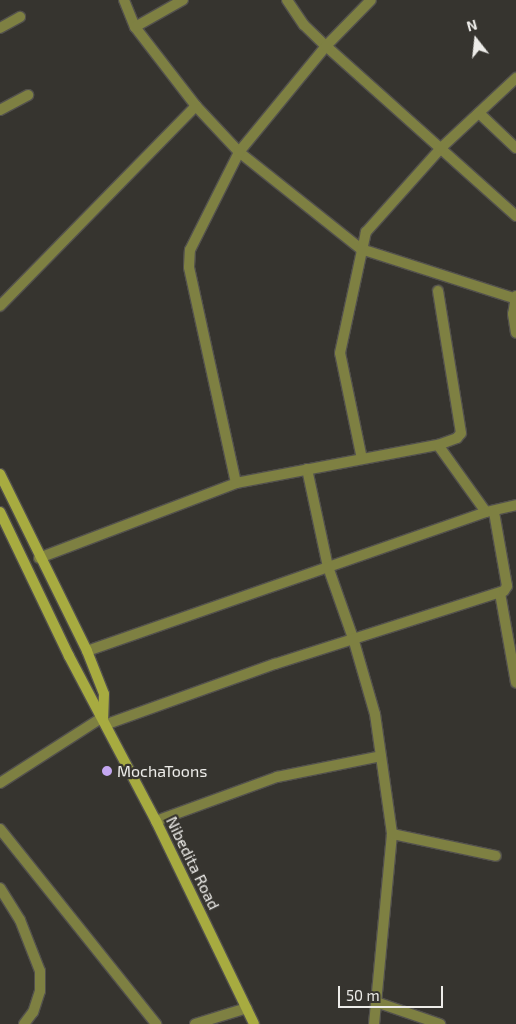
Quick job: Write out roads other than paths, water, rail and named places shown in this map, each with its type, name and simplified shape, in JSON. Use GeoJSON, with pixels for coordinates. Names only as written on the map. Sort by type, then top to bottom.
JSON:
{"type":"FeatureCollection","features":[{"type":"Feature","properties":{"kind":"street"},"geometry":{"type":"LineString","coordinates":[[124,0],[135,27],[196,106],[239,152],[362,249],[515,297],[516,333]]}},
{"type":"Feature","properties":{"kind":"street"},"geometry":{"type":"LineString","coordinates":[[135,27],[183,0]]}},
{"type":"Feature","properties":{"kind":"street"},"geometry":{"type":"LineString","coordinates":[[287,0],[304,25],[326,46],[516,216]]}},
{"type":"Feature","properties":{"kind":"street"},"geometry":{"type":"LineString","coordinates":[[236,483],[188,258],[239,152],[326,46],[370,0]]}},
{"type":"Feature","properties":{"kind":"street"},"geometry":{"type":"LineString","coordinates":[[0,28],[20,17]]}},
{"type":"Feature","properties":{"kind":"street"},"geometry":{"type":"LineString","coordinates":[[362,459],[340,353],[366,232],[390,202],[441,148],[516,78]]}},
{"type":"Feature","properties":{"kind":"street"},"geometry":{"type":"LineString","coordinates":[[0,110],[28,95]]}},
{"type":"Feature","properties":{"kind":"street"},"geometry":{"type":"LineString","coordinates":[[0,306],[196,106]]}},
{"type":"Feature","properties":{"kind":"street"},"geometry":{"type":"LineString","coordinates":[[479,113],[516,148]]}},
{"type":"Feature","properties":{"kind":"street"},"geometry":{"type":"LineString","coordinates":[[39,558],[236,483],[438,445],[457,438],[461,433],[438,291]]}},
{"type":"Feature","properties":{"kind":"street"},"geometry":{"type":"LineString","coordinates":[[0,783],[105,720],[353,638],[500,593],[507,586],[490,512],[438,445]]}},
{"type":"Feature","properties":{"kind":"street"},"geometry":{"type":"LineString","coordinates":[[307,469],[328,567],[353,638],[375,714],[392,834],[374,1024]]}},
{"type":"Feature","properties":{"kind":"street","name":"Nibedita Road"},"geometry":{"type":"LineString","coordinates":[[0,474],[39,558],[87,650],[104,694],[105,720]]}},
{"type":"Feature","properties":{"kind":"street"},"geometry":{"type":"LineString","coordinates":[[87,650],[516,504]]}},
{"type":"Feature","properties":{"kind":"street","name":"Nibedita Road"},"geometry":{"type":"LineString","coordinates":[[0,512],[69,656],[105,720],[156,821],[254,1024]]}},
{"type":"Feature","properties":{"kind":"street"},"geometry":{"type":"LineString","coordinates":[[500,593],[516,683]]}},
{"type":"Feature","properties":{"kind":"street"},"geometry":{"type":"LineString","coordinates":[[156,821],[277,777],[381,756]]}},
{"type":"Feature","properties":{"kind":"street"},"geometry":{"type":"LineString","coordinates":[[0,829],[156,1024]]}},
{"type":"Feature","properties":{"kind":"street"},"geometry":{"type":"LineString","coordinates":[[392,834],[496,856]]}},
{"type":"Feature","properties":{"kind":"street"},"geometry":{"type":"LineString","coordinates":[[0,888],[20,920],[40,971],[40,991],[33,1012],[24,1024]]}},
{"type":"Feature","properties":{"kind":"street"},"geometry":{"type":"LineString","coordinates":[[376,1002],[440,1024]]}},
{"type":"Feature","properties":{"kind":"street"},"geometry":{"type":"LineString","coordinates":[[195,1024],[247,1008]]}},
{"type":"Feature","properties":{"kind":"place","name":"MochaToons"},"geometry":{"type":"Point","coordinates":[107,771]}}]}
